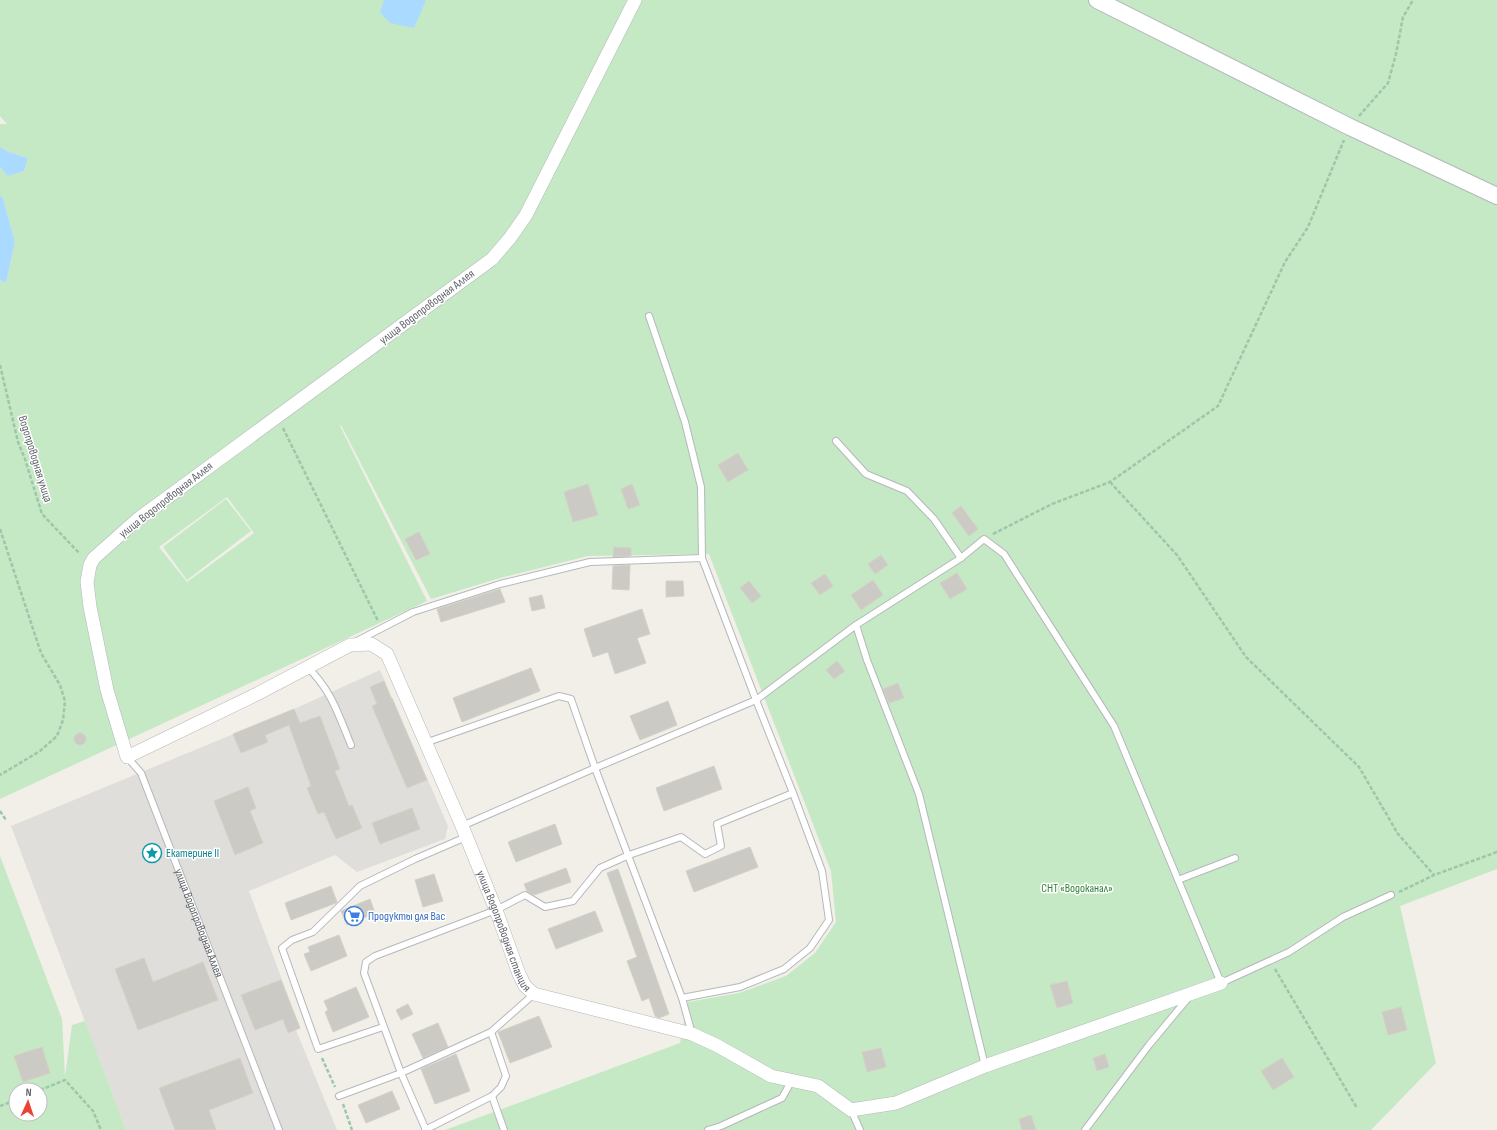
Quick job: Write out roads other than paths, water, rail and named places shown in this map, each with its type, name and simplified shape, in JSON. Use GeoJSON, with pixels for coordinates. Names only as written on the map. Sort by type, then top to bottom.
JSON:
{"type":"FeatureCollection","features":[{"type":"Feature","properties":{"kind":"street","name":"улица Водопроводная Аллея"},"geometry":{"type":"LineString","coordinates":[[128,757],[107,690],[90,607],[88,582],[90,565],[94,558],[138,519],[234,448],[278,418],[492,259],[510,238],[526,215],[635,0]]}},
{"type":"Feature","properties":{"kind":"street"},"geometry":{"type":"LineString","coordinates":[[1097,0],[1350,126],[1497,196]]}},
{"type":"Feature","properties":{"kind":"street","name":"улица Водопроводная станция"},"geometry":{"type":"LineString","coordinates":[[350,645],[370,644],[387,654],[464,832],[525,986],[534,994],[692,1034],[716,1045],[772,1076],[818,1086],[851,1110]]}},
{"type":"Feature","properties":{"kind":"street"},"geometry":{"type":"LineString","coordinates":[[128,757],[350,645]]}},
{"type":"Feature","properties":{"kind":"street"},"geometry":{"type":"LineString","coordinates":[[851,1110],[896,1103],[985,1066],[1221,983]]}},
{"type":"Feature","properties":{"kind":"lane"},"geometry":{"type":"LineString","coordinates":[[649,316],[684,422],[701,487],[702,558],[822,871],[829,920],[810,948],[784,969],[740,988],[682,998]]}},
{"type":"Feature","properties":{"kind":"lane"},"geometry":{"type":"LineString","coordinates":[[836,441],[866,474],[907,491],[934,519],[961,558]]}},
{"type":"Feature","properties":{"kind":"lane"},"geometry":{"type":"LineString","coordinates":[[383,1027],[318,1049],[282,948],[292,940],[313,932],[360,886],[415,859],[464,832],[595,768],[756,700],[856,625],[961,558],[984,539],[1004,554],[1114,726],[1221,983],[1289,952],[1343,917],[1391,895]]}},
{"type":"Feature","properties":{"kind":"lane"},"geometry":{"type":"LineString","coordinates":[[350,645],[413,612],[500,584],[590,562],[702,558]]}},
{"type":"Feature","properties":{"kind":"lane"},"geometry":{"type":"LineString","coordinates":[[856,625],[867,660],[919,794],[985,1066]]}},
{"type":"Feature","properties":{"kind":"lane"},"geometry":{"type":"LineString","coordinates":[[307,667],[319,678],[329,693],[351,745]]}},
{"type":"Feature","properties":{"kind":"lane"},"geometry":{"type":"LineString","coordinates":[[425,743],[559,696],[571,699],[595,768],[682,998],[692,1034]]}},
{"type":"Feature","properties":{"kind":"lane","name":"улица Водопроводная Аллея"},"geometry":{"type":"LineString","coordinates":[[128,757],[142,773],[279,1130]]}},
{"type":"Feature","properties":{"kind":"lane"},"geometry":{"type":"LineString","coordinates":[[491,1032],[506,1076],[501,1087],[492,1096],[426,1130],[383,1027],[364,973],[366,962],[375,956],[496,910],[525,895],[545,907],[573,901],[600,868],[629,855],[681,837],[705,854],[722,846],[717,824],[793,793]]}},
{"type":"Feature","properties":{"kind":"lane"},"geometry":{"type":"LineString","coordinates":[[1178,880],[1235,858]]}},
{"type":"Feature","properties":{"kind":"lane"},"geometry":{"type":"LineString","coordinates":[[1085,1130],[1149,1045],[1192,992]]}},
{"type":"Feature","properties":{"kind":"lane"},"geometry":{"type":"LineString","coordinates":[[339,1096],[401,1073],[491,1032],[534,994]]}},
{"type":"Feature","properties":{"kind":"lane"},"geometry":{"type":"LineString","coordinates":[[708,1130],[721,1126],[782,1098],[792,1080]]}},
{"type":"Feature","properties":{"kind":"lane"},"geometry":{"type":"LineString","coordinates":[[492,1096],[504,1130]]}},
{"type":"Feature","properties":{"kind":"lane"},"geometry":{"type":"LineString","coordinates":[[851,1110],[860,1130]]}},
{"type":"Feature","properties":{"kind":"water"},"geometry":{"type":"Polygon","coordinates":[[[384,0],[426,0],[414,28],[390,23],[380,12],[384,0]]]}},
{"type":"Feature","properties":{"kind":"water"},"geometry":{"type":"Polygon","coordinates":[[[0,147],[9,152],[28,158],[24,171],[8,176],[0,167],[0,147]]]}},
{"type":"Feature","properties":{"kind":"water"},"geometry":{"type":"Polygon","coordinates":[[[0,195],[3,198],[15,242],[6,283],[0,280],[0,195]]]}},
{"type":"Feature","properties":{"kind":"place","name":"Екатерине II"},"geometry":{"type":"Point","coordinates":[152,853]}},
{"type":"Feature","properties":{"kind":"place","name":"Продукты для Вас"},"geometry":{"type":"Point","coordinates":[354,916]}},
{"type":"Feature","properties":{"kind":"park label","name":"СНТ «Водоканал»"},"geometry":{"type":"Point","coordinates":[1077,888]}}]}
